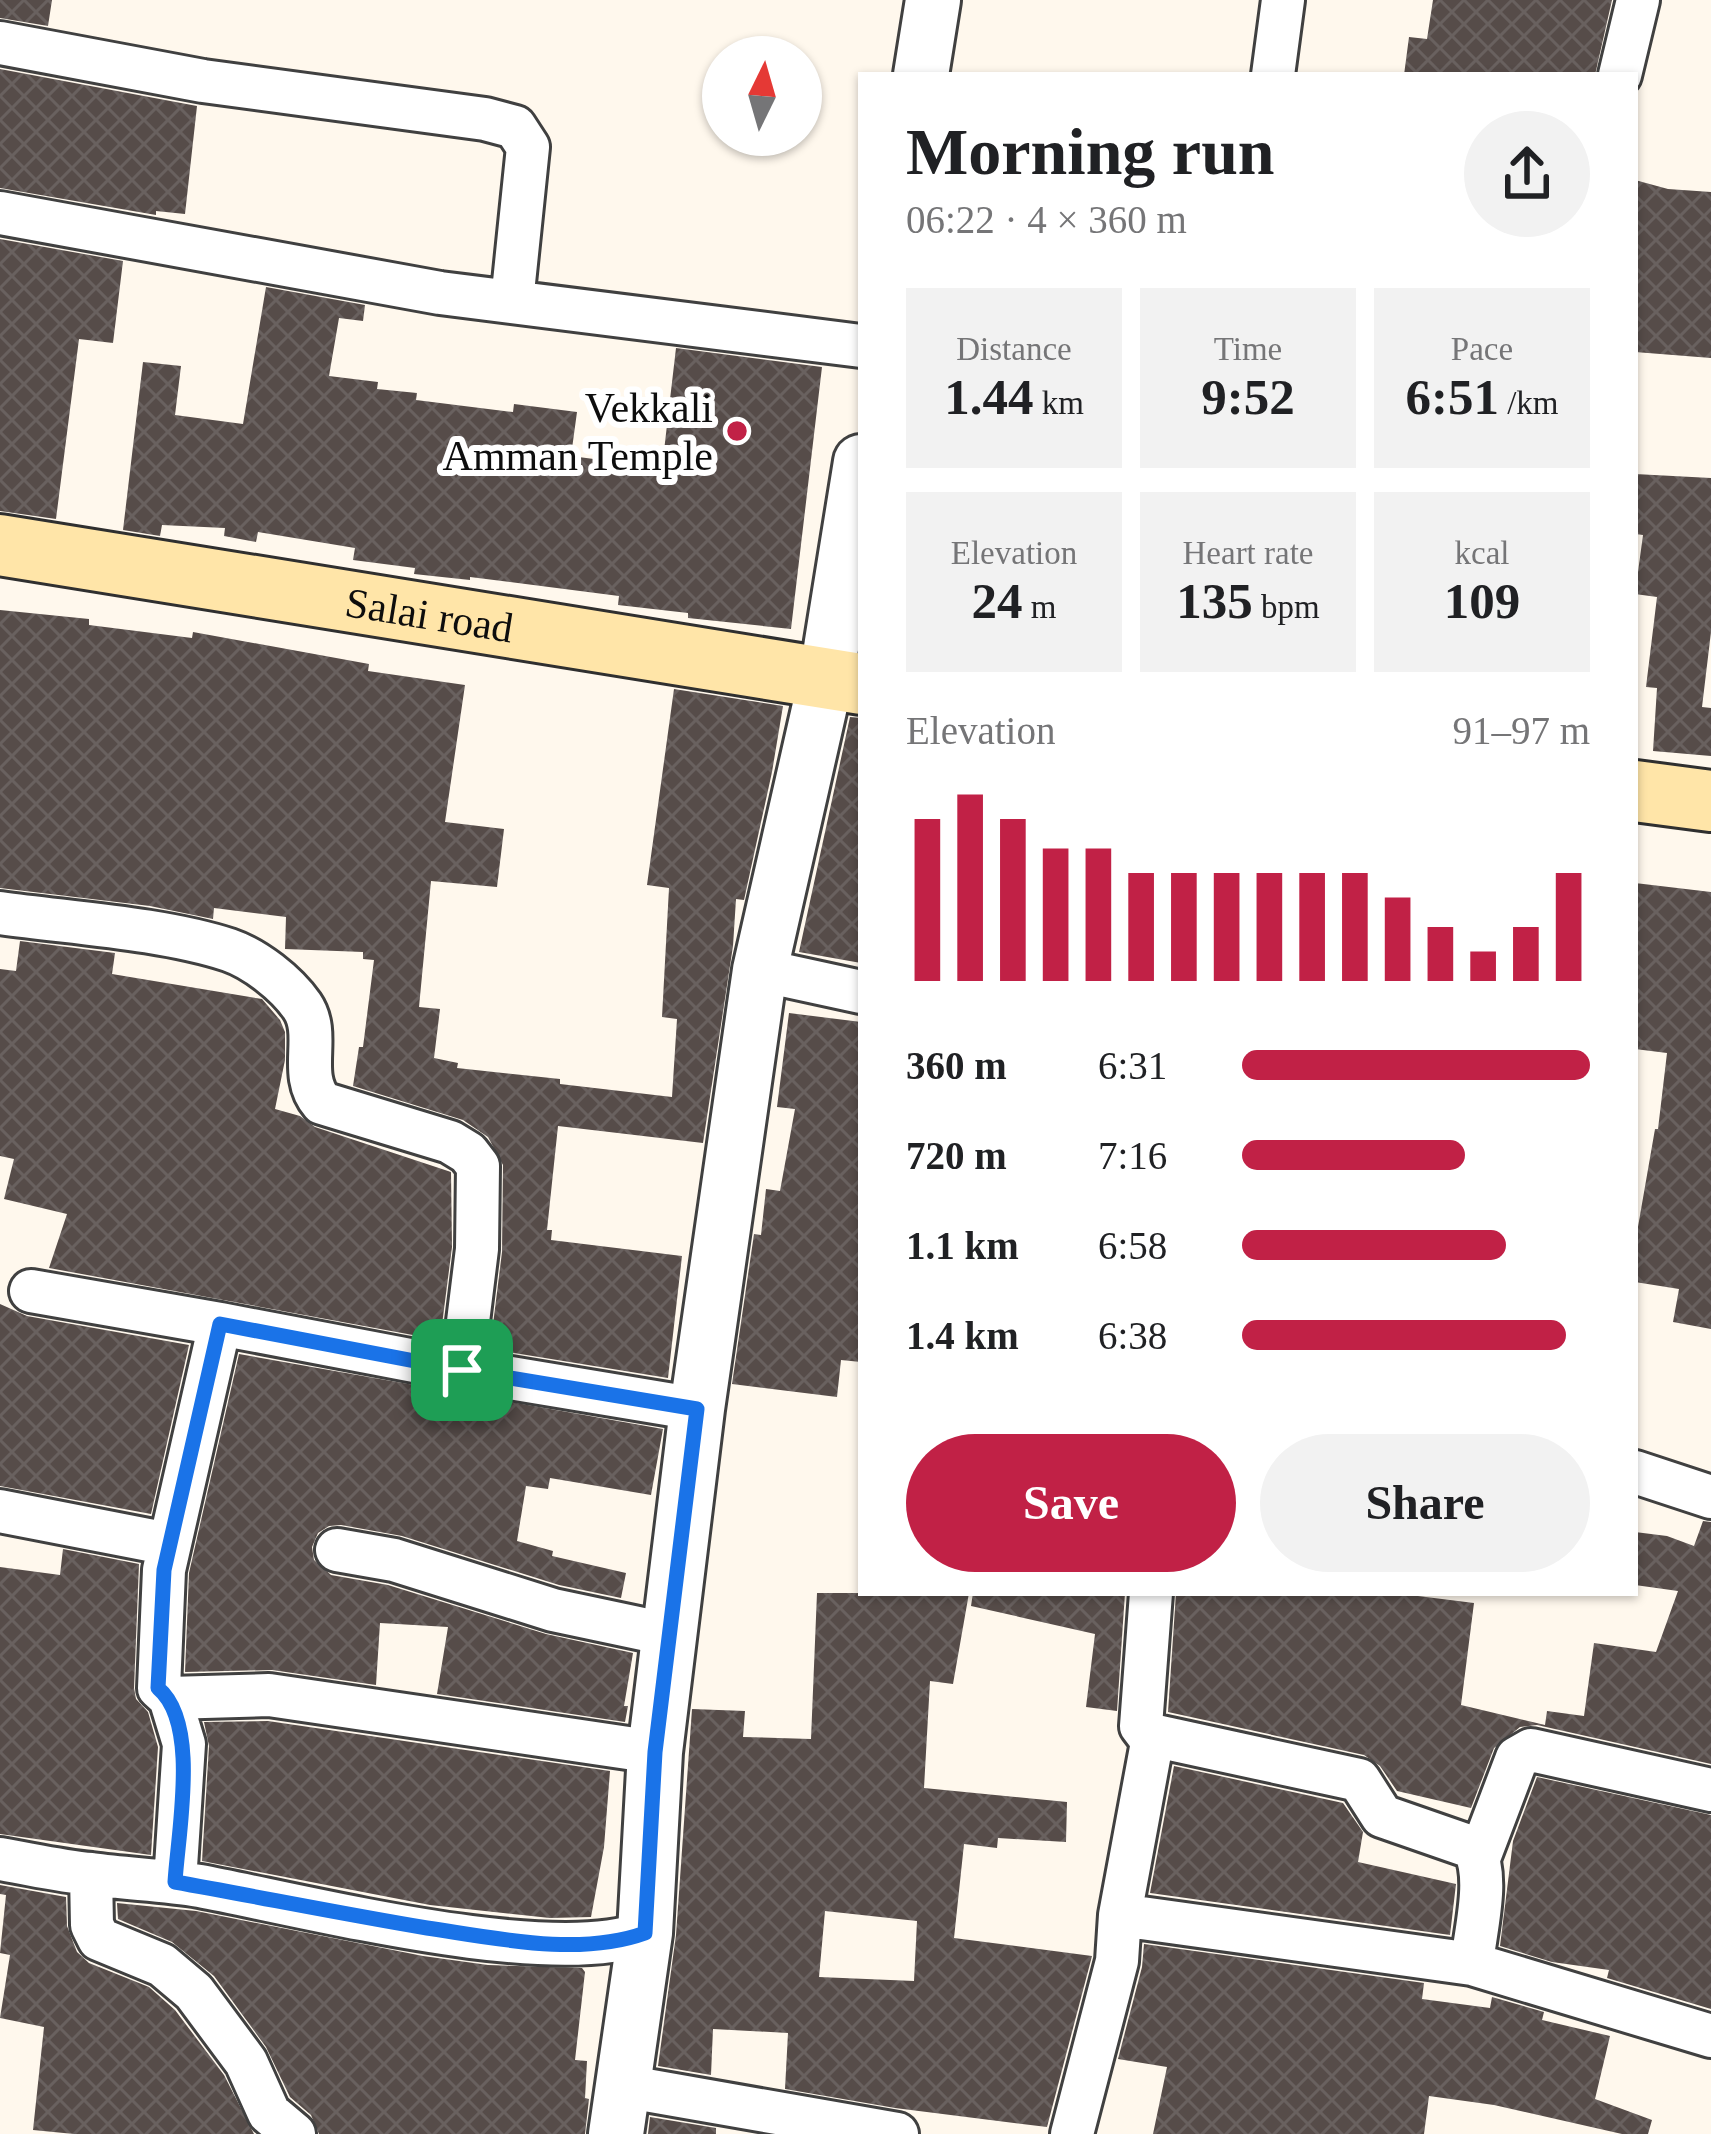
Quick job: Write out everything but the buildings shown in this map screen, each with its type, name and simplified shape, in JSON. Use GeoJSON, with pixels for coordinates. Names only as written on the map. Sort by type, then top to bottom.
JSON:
{"type":"FeatureCollection","features":[{"type":"Feature","properties":{"kind":"main road","name":"Salai road"},"geometry":{"type":"LineString","coordinates":[[0,545],[843,682]]}},
{"type":"Feature","properties":{"kind":"main road"},"geometry":{"type":"LineString","coordinates":[[1638,791],[1711,801]]}},
{"type":"Feature","properties":{"kind":"street"},"geometry":{"type":"LineString","coordinates":[[921,72],[933,0]]}},
{"type":"Feature","properties":{"kind":"street"},"geometry":{"type":"LineString","coordinates":[[1273,72],[1282,0]]}},
{"type":"Feature","properties":{"kind":"street"},"geometry":{"type":"LineString","coordinates":[[1621,72],[1637,0]]}},
{"type":"Feature","properties":{"kind":"street"},"geometry":{"type":"LineString","coordinates":[[0,43],[203,81],[485,118],[515,127],[528,147],[512,302]]}},
{"type":"Feature","properties":{"kind":"street"},"geometry":{"type":"LineString","coordinates":[[0,213],[440,293],[858,346]]}},
{"type":"Feature","properties":{"kind":"street"},"geometry":{"type":"LineString","coordinates":[[858,499],[843,682],[760,970],[697,1409],[655,1752],[645,1933],[619,2110],[897,2134]]}},
{"type":"Feature","properties":{"kind":"street"},"geometry":{"type":"LineString","coordinates":[[0,913],[233,952],[274,976],[304,1009],[309,1077],[312,1091],[322,1102],[450,1142],[468,1153],[478,1166],[477,1249],[462,1370]]}},
{"type":"Feature","properties":{"kind":"street"},"geometry":{"type":"LineString","coordinates":[[760,970],[858,991]]}},
{"type":"Feature","properties":{"kind":"street"},"geometry":{"type":"LineString","coordinates":[[31,1291],[697,1409]]}},
{"type":"Feature","properties":{"kind":"street"},"geometry":{"type":"LineString","coordinates":[[175,1882],[184,1744],[170,1698],[158,1688],[169,1544],[220,1324]]}},
{"type":"Feature","properties":{"kind":"street"},"geometry":{"type":"LineString","coordinates":[[1638,1473],[1711,1497]]}},
{"type":"Feature","properties":{"kind":"street"},"geometry":{"type":"LineString","coordinates":[[0,1510],[169,1544]]}},
{"type":"Feature","properties":{"kind":"street"},"geometry":{"type":"LineString","coordinates":[[337,1550],[394,1560],[553,1610],[671,1635]]}},
{"type":"Feature","properties":{"kind":"street"},"geometry":{"type":"LineString","coordinates":[[1150,1596],[1141,1726],[1153,1736],[1351,1776],[1365,1786],[1382,1816],[1465,1842],[1479,1858]]}},
{"type":"Feature","properties":{"kind":"street"},"geometry":{"type":"LineString","coordinates":[[170,1698],[268,1694],[655,1752]]}},
{"type":"Feature","properties":{"kind":"street"},"geometry":{"type":"LineString","coordinates":[[1072,2134],[1117,1961],[1120,1915],[1153,1736]]}},
{"type":"Feature","properties":{"kind":"street"},"geometry":{"type":"LineString","coordinates":[[1472,1964],[1479,1858],[1517,1758],[1531,1750],[1711,1790]]}},
{"type":"Feature","properties":{"kind":"street"},"geometry":{"type":"LineString","coordinates":[[0,1859],[175,1882],[322,1911],[538,1942],[621,1942],[645,1933]]}},
{"type":"Feature","properties":{"kind":"street"},"geometry":{"type":"LineString","coordinates":[[91,1874],[92,1925],[99,1939],[162,1965],[194,1992],[246,2062],[269,2113],[294,2134]]}},
{"type":"Feature","properties":{"kind":"street"},"geometry":{"type":"LineString","coordinates":[[1120,1915],[1472,1964],[1711,2036]]}},
{"type":"Feature","properties":{"kind":"place","name":"Vekkali Amman Temple"},"geometry":{"type":"Point","coordinates":[737,431]}},
{"type":"Feature","properties":{"kind":"route"},"geometry":{"type":"LineString","coordinates":[[220,1324],[462,1370],[697,1409],[655,1752],[645,1933],[621,1942],[538,1942],[463,1933],[175,1882],[184,1744],[170,1698],[158,1688],[164,1570],[220,1324]]}}]}
